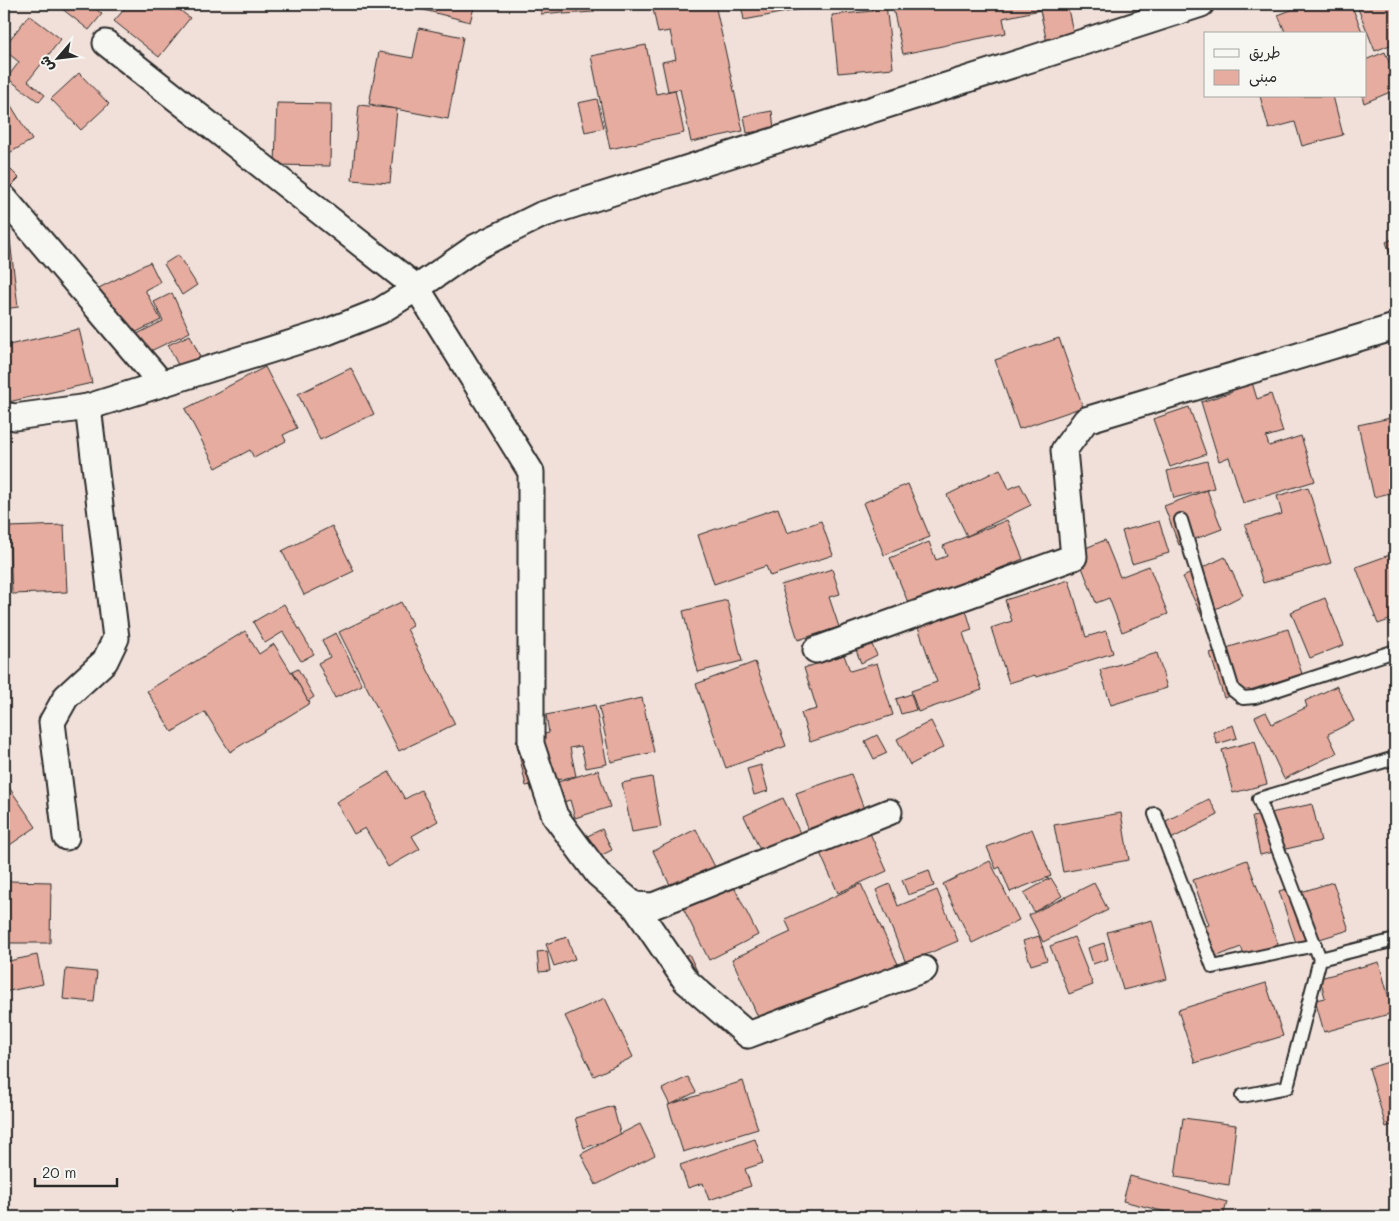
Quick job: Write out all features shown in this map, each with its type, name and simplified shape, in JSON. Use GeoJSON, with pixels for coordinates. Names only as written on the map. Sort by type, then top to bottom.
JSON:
{"type":"FeatureCollection","features":[{"type":"Feature","properties":{"kind":"street"},"geometry":{"type":"LineString","coordinates":[[4,415],[15,417],[88,407],[327,332],[380,311],[476,247],[542,215],[1201,4]]}},
{"type":"Feature","properties":{"kind":"street"},"geometry":{"type":"LineString","coordinates":[[106,42],[417,288],[530,472],[531,744],[555,816],[598,874],[634,905],[686,981],[748,1035],[924,969]]}},
{"type":"Feature","properties":{"kind":"street"},"geometry":{"type":"LineString","coordinates":[[4,198],[162,384]]}},
{"type":"Feature","properties":{"kind":"street"},"geometry":{"type":"LineString","coordinates":[[816,650],[1074,557],[1064,450],[1086,420],[1395,327]]}},
{"type":"Feature","properties":{"kind":"street"},"geometry":{"type":"LineString","coordinates":[[66,837],[52,722],[66,697],[105,661],[116,638],[88,407]]}},
{"type":"Feature","properties":{"kind":"street"},"geometry":{"type":"LineString","coordinates":[[634,905],[654,906],[889,812]]}},
{"type":"Feature","properties":{"kind":"lane"},"geometry":{"type":"LineString","coordinates":[[1181,520],[1232,690],[1243,698],[1255,697],[1395,651]]}},
{"type":"Feature","properties":{"kind":"lane"},"geometry":{"type":"LineString","coordinates":[[1242,1096],[1286,1087],[1320,959],[1259,799],[1395,758]]}},
{"type":"Feature","properties":{"kind":"lane"},"geometry":{"type":"LineString","coordinates":[[1155,814],[1213,967],[1315,945]]}},
{"type":"Feature","properties":{"kind":"lane"},"geometry":{"type":"LineString","coordinates":[[1320,959],[1395,940]]}},
{"type":"Feature","properties":{"kind":"building"},"geometry":{"type":"Polygon","coordinates":[[[56,4],[90,4],[102,14],[89,30],[56,4]]]}},
{"type":"Feature","properties":{"kind":"building"},"geometry":{"type":"Polygon","coordinates":[[[129,4],[172,4],[190,18],[159,57],[114,21],[129,4]]]}},
{"type":"Feature","properties":{"kind":"building"},"geometry":{"type":"Polygon","coordinates":[[[401,4],[475,4],[470,22],[401,4]]]}},
{"type":"Feature","properties":{"kind":"building"},"geometry":{"type":"Polygon","coordinates":[[[541,4],[593,4],[594,12],[541,14],[541,4]]]}},
{"type":"Feature","properties":{"kind":"building"},"geometry":{"type":"Polygon","coordinates":[[[652,4],[715,4],[743,131],[691,142],[680,89],[668,91],[662,62],[676,59],[670,31],[658,33],[652,4]]]}},
{"type":"Feature","properties":{"kind":"building"},"geometry":{"type":"Polygon","coordinates":[[[741,4],[813,4],[813,7],[744,20],[741,4]]]}},
{"type":"Feature","properties":{"kind":"building"},"geometry":{"type":"Polygon","coordinates":[[[872,4],[886,4],[893,68],[838,73],[832,15],[873,11],[872,4]]]}},
{"type":"Feature","properties":{"kind":"building"},"geometry":{"type":"Polygon","coordinates":[[[892,4],[1067,4],[1074,37],[1047,43],[1040,10],[1003,18],[1006,33],[903,54],[892,4]]]}},
{"type":"Feature","properties":{"kind":"building"},"geometry":{"type":"Polygon","coordinates":[[[1307,4],[1351,4],[1362,32],[1285,32],[1278,15],[1307,4]]]}},
{"type":"Feature","properties":{"kind":"building"},"geometry":{"type":"Polygon","coordinates":[[[1363,4],[1395,4],[1395,43],[1375,51],[1357,6],[1363,4]]]}},
{"type":"Feature","properties":{"kind":"building"},"geometry":{"type":"Polygon","coordinates":[[[29,15],[61,39],[28,81],[45,95],[39,102],[7,78],[19,62],[4,50],[4,47],[29,15]]]}},
{"type":"Feature","properties":{"kind":"building"},"geometry":{"type":"Polygon","coordinates":[[[419,28],[463,37],[448,119],[369,104],[379,52],[413,58],[419,28]]]}},
{"type":"Feature","properties":{"kind":"building"},"geometry":{"type":"Polygon","coordinates":[[[646,45],[656,94],[675,90],[684,133],[610,149],[591,56],[646,45]]]}},
{"type":"Feature","properties":{"kind":"building"},"geometry":{"type":"Polygon","coordinates":[[[1385,52],[1395,77],[1395,90],[1364,103],[1363,98],[1366,98],[1366,60],[1385,52]]]}},
{"type":"Feature","properties":{"kind":"building"},"geometry":{"type":"Polygon","coordinates":[[[79,73],[109,104],[81,130],[51,99],[79,73]]]}},
{"type":"Feature","properties":{"kind":"building"},"geometry":{"type":"Polygon","coordinates":[[[4,94],[32,140],[4,156],[4,94]]]}},
{"type":"Feature","properties":{"kind":"building"},"geometry":{"type":"Polygon","coordinates":[[[1261,98],[1334,98],[1343,135],[1302,146],[1295,122],[1269,129],[1261,98]]]}},
{"type":"Feature","properties":{"kind":"building"},"geometry":{"type":"Polygon","coordinates":[[[597,99],[604,128],[585,132],[578,103],[597,99]]]}},
{"type":"Feature","properties":{"kind":"building"},"geometry":{"type":"Polygon","coordinates":[[[277,103],[331,104],[330,166],[275,165],[277,103]]]}},
{"type":"Feature","properties":{"kind":"building"},"geometry":{"type":"Polygon","coordinates":[[[359,105],[397,109],[390,183],[352,180],[359,105]]]}},
{"type":"Feature","properties":{"kind":"building"},"geometry":{"type":"Polygon","coordinates":[[[772,111],[774,129],[747,133],[744,116],[772,111]]]}},
{"type":"Feature","properties":{"kind":"building"},"geometry":{"type":"Polygon","coordinates":[[[5,164],[19,178],[6,191],[4,190],[5,164]]]}},
{"type":"Feature","properties":{"kind":"building"},"geometry":{"type":"Polygon","coordinates":[[[1395,238],[1395,267],[1386,242],[1395,238]]]}},
{"type":"Feature","properties":{"kind":"building"},"geometry":{"type":"Polygon","coordinates":[[[10,240],[18,307],[4,309],[4,241],[10,240]]]}},
{"type":"Feature","properties":{"kind":"building"},"geometry":{"type":"Polygon","coordinates":[[[178,255],[197,285],[182,295],[164,264],[178,255]]]}},
{"type":"Feature","properties":{"kind":"building"},"geometry":{"type":"Polygon","coordinates":[[[150,262],[160,282],[145,290],[161,320],[126,337],[87,294],[150,262]]]}},
{"type":"Feature","properties":{"kind":"building"},"geometry":{"type":"Polygon","coordinates":[[[172,293],[190,332],[134,359],[125,340],[163,321],[154,302],[172,293]]]}},
{"type":"Feature","properties":{"kind":"building"},"geometry":{"type":"Polygon","coordinates":[[[79,329],[92,383],[4,403],[4,346],[79,329]]]}},
{"type":"Feature","properties":{"kind":"building"},"geometry":{"type":"Polygon","coordinates":[[[190,335],[201,359],[180,369],[168,345],[190,335]]]}},
{"type":"Feature","properties":{"kind":"building"},"geometry":{"type":"Polygon","coordinates":[[[1059,338],[1083,407],[1019,429],[995,360],[1059,338]]]}},
{"type":"Feature","properties":{"kind":"building"},"geometry":{"type":"Polygon","coordinates":[[[265,367],[297,428],[283,435],[286,441],[254,458],[250,450],[216,468],[185,409],[265,367]]]}},
{"type":"Feature","properties":{"kind":"building"},"geometry":{"type":"Polygon","coordinates":[[[351,368],[374,414],[320,440],[298,394],[351,368]]]}},
{"type":"Feature","properties":{"kind":"building"},"geometry":{"type":"Polygon","coordinates":[[[1251,379],[1257,399],[1271,394],[1283,432],[1266,437],[1269,446],[1301,436],[1315,481],[1243,503],[1229,457],[1219,461],[1201,402],[1232,392],[1230,385],[1251,379]]]}},
{"type":"Feature","properties":{"kind":"building"},"geometry":{"type":"Polygon","coordinates":[[[1189,407],[1206,454],[1170,467],[1153,419],[1189,407]]]}},
{"type":"Feature","properties":{"kind":"building"},"geometry":{"type":"Polygon","coordinates":[[[1395,417],[1395,501],[1394,492],[1374,497],[1358,425],[1395,417]]]}},
{"type":"Feature","properties":{"kind":"building"},"geometry":{"type":"Polygon","coordinates":[[[1207,461],[1214,488],[1174,498],[1167,471],[1207,461]]]}},
{"type":"Feature","properties":{"kind":"building"},"geometry":{"type":"Polygon","coordinates":[[[1000,469],[1009,489],[1020,484],[1031,505],[967,536],[947,495],[1000,469]]]}},
{"type":"Feature","properties":{"kind":"building"},"geometry":{"type":"Polygon","coordinates":[[[908,484],[930,537],[884,555],[863,503],[908,484]]]}},
{"type":"Feature","properties":{"kind":"building"},"geometry":{"type":"Polygon","coordinates":[[[1308,487],[1331,563],[1263,583],[1245,525],[1282,514],[1277,496],[1308,487]]]}},
{"type":"Feature","properties":{"kind":"building"},"geometry":{"type":"Polygon","coordinates":[[[1207,490],[1222,529],[1179,545],[1164,506],[1207,490]]]}},
{"type":"Feature","properties":{"kind":"building"},"geometry":{"type":"Polygon","coordinates":[[[778,508],[787,533],[821,521],[833,555],[770,576],[766,566],[714,584],[698,535],[778,508]]]}},
{"type":"Feature","properties":{"kind":"building"},"geometry":{"type":"Polygon","coordinates":[[[1007,520],[1023,559],[909,605],[890,558],[929,542],[936,560],[947,556],[943,546],[1007,520]]]}},
{"type":"Feature","properties":{"kind":"building"},"geometry":{"type":"Polygon","coordinates":[[[1159,521],[1169,553],[1132,564],[1122,531],[1159,521]]]}},
{"type":"Feature","properties":{"kind":"building"},"geometry":{"type":"Polygon","coordinates":[[[64,525],[67,592],[12,594],[9,527],[64,525]]]}},
{"type":"Feature","properties":{"kind":"building"},"geometry":{"type":"Polygon","coordinates":[[[332,526],[354,571],[304,595],[282,551],[332,526]]]}},
{"type":"Feature","properties":{"kind":"building"},"geometry":{"type":"Polygon","coordinates":[[[1105,540],[1120,577],[1149,566],[1168,614],[1122,632],[1109,598],[1096,603],[1076,552],[1105,540]]]}},
{"type":"Feature","properties":{"kind":"building"},"geometry":{"type":"Polygon","coordinates":[[[1395,553],[1395,618],[1378,624],[1356,567],[1395,553]]]}},
{"type":"Feature","properties":{"kind":"building"},"geometry":{"type":"Polygon","coordinates":[[[1225,557],[1243,595],[1202,616],[1183,577],[1225,557]]]}},
{"type":"Feature","properties":{"kind":"building"},"geometry":{"type":"Polygon","coordinates":[[[832,569],[840,594],[829,597],[839,627],[798,640],[781,585],[832,569]]]}},
{"type":"Feature","properties":{"kind":"building"},"geometry":{"type":"Polygon","coordinates":[[[1069,580],[1086,637],[1106,631],[1113,653],[1036,677],[1035,675],[1009,683],[991,628],[1012,621],[1005,600],[1069,580]]]}},
{"type":"Feature","properties":{"kind":"building"},"geometry":{"type":"Polygon","coordinates":[[[1325,598],[1344,645],[1310,658],[1291,612],[1325,598]]]}},
{"type":"Feature","properties":{"kind":"building"},"geometry":{"type":"Polygon","coordinates":[[[727,600],[742,661],[698,672],[683,611],[727,600]]]}},
{"type":"Feature","properties":{"kind":"building"},"geometry":{"type":"Polygon","coordinates":[[[401,602],[413,626],[407,629],[455,724],[399,751],[339,632],[401,602]]]}},
{"type":"Feature","properties":{"kind":"building"},"geometry":{"type":"Polygon","coordinates":[[[284,604],[314,654],[301,661],[283,632],[265,643],[253,622],[284,604]]]}},
{"type":"Feature","properties":{"kind":"building"},"geometry":{"type":"Polygon","coordinates":[[[966,610],[972,630],[963,633],[982,690],[918,712],[911,691],[937,682],[918,627],[966,610]]]}},
{"type":"Feature","properties":{"kind":"building"},"geometry":{"type":"Polygon","coordinates":[[[1288,629],[1302,674],[1224,698],[1210,653],[1288,629]]]}},
{"type":"Feature","properties":{"kind":"building"},"geometry":{"type":"Polygon","coordinates":[[[245,631],[259,654],[274,644],[310,703],[230,752],[205,712],[172,732],[147,691],[245,631]]]}},
{"type":"Feature","properties":{"kind":"building"},"geometry":{"type":"Polygon","coordinates":[[[336,633],[362,685],[335,698],[318,663],[330,657],[322,640],[336,633]]]}},
{"type":"Feature","properties":{"kind":"building"},"geometry":{"type":"Polygon","coordinates":[[[871,643],[877,655],[861,663],[856,650],[871,643]]]}},
{"type":"Feature","properties":{"kind":"building"},"geometry":{"type":"Polygon","coordinates":[[[1157,653],[1167,688],[1111,705],[1100,670],[1157,653]]]}},
{"type":"Feature","properties":{"kind":"building"},"geometry":{"type":"Polygon","coordinates":[[[844,655],[850,671],[877,663],[893,715],[810,742],[801,713],[817,709],[804,668],[844,655]]]}},
{"type":"Feature","properties":{"kind":"building"},"geometry":{"type":"Polygon","coordinates":[[[755,662],[786,746],[726,768],[696,684],[755,662]]]}},
{"type":"Feature","properties":{"kind":"building"},"geometry":{"type":"Polygon","coordinates":[[[298,669],[314,697],[308,701],[292,672],[298,669]]]}},
{"type":"Feature","properties":{"kind":"building"},"geometry":{"type":"Polygon","coordinates":[[[1337,686],[1354,721],[1328,734],[1337,753],[1284,779],[1255,717],[1266,712],[1272,724],[1307,707],[1305,701],[1337,686]]]}},
{"type":"Feature","properties":{"kind":"building"},"geometry":{"type":"Polygon","coordinates":[[[911,694],[916,710],[901,714],[896,699],[911,694]]]}},
{"type":"Feature","properties":{"kind":"building"},"geometry":{"type":"Polygon","coordinates":[[[642,698],[654,752],[611,762],[599,707],[642,698]]]}},
{"type":"Feature","properties":{"kind":"building"},"geometry":{"type":"Polygon","coordinates":[[[595,705],[607,764],[586,768],[581,746],[570,748],[576,776],[526,786],[516,740],[549,733],[546,715],[595,705]]]}},
{"type":"Feature","properties":{"kind":"building"},"geometry":{"type":"Polygon","coordinates":[[[931,721],[944,747],[910,765],[897,739],[931,721]]]}},
{"type":"Feature","properties":{"kind":"building"},"geometry":{"type":"Polygon","coordinates":[[[1233,725],[1237,738],[1217,744],[1213,732],[1233,725]]]}},
{"type":"Feature","properties":{"kind":"building"},"geometry":{"type":"Polygon","coordinates":[[[877,735],[887,753],[874,759],[865,741],[877,735]]]}},
{"type":"Feature","properties":{"kind":"building"},"geometry":{"type":"Polygon","coordinates":[[[1255,741],[1267,784],[1233,793],[1222,750],[1255,741]]]}},
{"type":"Feature","properties":{"kind":"building"},"geometry":{"type":"Polygon","coordinates":[[[761,765],[768,791],[754,795],[747,769],[761,765]]]}},
{"type":"Feature","properties":{"kind":"building"},"geometry":{"type":"Polygon","coordinates":[[[598,770],[610,807],[575,818],[570,800],[557,804],[551,784],[598,770]]]}},
{"type":"Feature","properties":{"kind":"building"},"geometry":{"type":"Polygon","coordinates":[[[389,772],[405,799],[421,790],[438,821],[412,836],[420,849],[388,867],[365,828],[354,834],[336,802],[389,772]]]}},
{"type":"Feature","properties":{"kind":"building"},"geometry":{"type":"Polygon","coordinates":[[[851,774],[864,809],[808,829],[796,793],[851,774]]]}},
{"type":"Feature","properties":{"kind":"building"},"geometry":{"type":"Polygon","coordinates":[[[652,777],[661,827],[632,832],[622,783],[652,777]]]}},
{"type":"Feature","properties":{"kind":"building"},"geometry":{"type":"Polygon","coordinates":[[[4,780],[36,827],[4,849],[4,780]]]}},
{"type":"Feature","properties":{"kind":"building"},"geometry":{"type":"Polygon","coordinates":[[[783,798],[802,837],[763,856],[744,816],[783,798]]]}},
{"type":"Feature","properties":{"kind":"building"},"geometry":{"type":"Polygon","coordinates":[[[1209,799],[1218,815],[1167,841],[1158,825],[1209,799]]]}},
{"type":"Feature","properties":{"kind":"building"},"geometry":{"type":"Polygon","coordinates":[[[1312,804],[1321,841],[1260,855],[1252,817],[1312,804]]]}},
{"type":"Feature","properties":{"kind":"building"},"geometry":{"type":"Polygon","coordinates":[[[1121,813],[1129,860],[1063,872],[1054,825],[1121,813]]]}},
{"type":"Feature","properties":{"kind":"building"},"geometry":{"type":"Polygon","coordinates":[[[602,829],[612,850],[586,863],[575,842],[602,829]]]}},
{"type":"Feature","properties":{"kind":"building"},"geometry":{"type":"Polygon","coordinates":[[[696,829],[717,871],[674,893],[653,851],[696,829]]]}},
{"type":"Feature","properties":{"kind":"building"},"geometry":{"type":"Polygon","coordinates":[[[1032,829],[1051,876],[1010,892],[1000,867],[996,869],[987,847],[1032,829]]]}},
{"type":"Feature","properties":{"kind":"building"},"geometry":{"type":"Polygon","coordinates":[[[869,831],[887,871],[838,893],[820,853],[869,831]]]}},
{"type":"Feature","properties":{"kind":"building"},"geometry":{"type":"Polygon","coordinates":[[[1247,860],[1278,944],[1245,957],[1241,947],[1215,957],[1210,943],[1197,947],[1191,931],[1209,925],[1193,880],[1247,860]]]}},
{"type":"Feature","properties":{"kind":"building"},"geometry":{"type":"Polygon","coordinates":[[[990,861],[1019,920],[972,943],[943,884],[990,861]]]}},
{"type":"Feature","properties":{"kind":"building"},"geometry":{"type":"Polygon","coordinates":[[[929,870],[934,886],[908,895],[902,880],[929,870]]]}},
{"type":"Feature","properties":{"kind":"building"},"geometry":{"type":"Polygon","coordinates":[[[1051,878],[1062,896],[1034,912],[1024,893],[1051,878]]]}},
{"type":"Feature","properties":{"kind":"building"},"geometry":{"type":"Polygon","coordinates":[[[9,881],[51,882],[50,943],[8,943],[9,881]]]}},
{"type":"Feature","properties":{"kind":"building"},"geometry":{"type":"Polygon","coordinates":[[[731,881],[758,935],[709,960],[682,906],[731,881]]]}},
{"type":"Feature","properties":{"kind":"building"},"geometry":{"type":"Polygon","coordinates":[[[1333,882],[1349,930],[1297,946],[1279,891],[1296,886],[1298,893],[1333,882]]]}},
{"type":"Feature","properties":{"kind":"building"},"geometry":{"type":"Polygon","coordinates":[[[1094,883],[1108,910],[1043,942],[1029,915],[1094,883]]]}},
{"type":"Feature","properties":{"kind":"building"},"geometry":{"type":"Polygon","coordinates":[[[861,884],[898,964],[763,1028],[732,959],[791,932],[785,919],[861,884]]]}},
{"type":"Feature","properties":{"kind":"building"},"geometry":{"type":"Polygon","coordinates":[[[890,884],[898,906],[937,890],[958,941],[906,963],[876,890],[890,884]]]}},
{"type":"Feature","properties":{"kind":"building"},"geometry":{"type":"Polygon","coordinates":[[[1152,920],[1167,979],[1123,990],[1107,932],[1152,920]]]}},
{"type":"Feature","properties":{"kind":"building"},"geometry":{"type":"Polygon","coordinates":[[[1039,936],[1047,960],[1031,965],[1023,941],[1039,936]]]}},
{"type":"Feature","properties":{"kind":"building"},"geometry":{"type":"Polygon","coordinates":[[[567,937],[575,959],[554,966],[546,944],[567,937]]]}},
{"type":"Feature","properties":{"kind":"building"},"geometry":{"type":"Polygon","coordinates":[[[1074,937],[1093,985],[1069,994],[1050,946],[1074,937]]]}},
{"type":"Feature","properties":{"kind":"building"},"geometry":{"type":"Polygon","coordinates":[[[1104,943],[1108,959],[1093,964],[1088,948],[1104,943]]]}},
{"type":"Feature","properties":{"kind":"building"},"geometry":{"type":"Polygon","coordinates":[[[547,951],[550,971],[539,972],[537,952],[547,951]]]}},
{"type":"Feature","properties":{"kind":"building"},"geometry":{"type":"Polygon","coordinates":[[[689,954],[698,973],[671,985],[663,966],[689,954]]]}},
{"type":"Feature","properties":{"kind":"building"},"geometry":{"type":"Polygon","coordinates":[[[37,955],[43,984],[4,992],[4,962],[37,955]]]}},
{"type":"Feature","properties":{"kind":"building"},"geometry":{"type":"Polygon","coordinates":[[[1379,962],[1393,1013],[1324,1032],[1315,1000],[1325,998],[1320,978],[1379,962]]]}},
{"type":"Feature","properties":{"kind":"building"},"geometry":{"type":"Polygon","coordinates":[[[66,969],[97,972],[94,1002],[63,999],[66,969]]]}},
{"type":"Feature","properties":{"kind":"building"},"geometry":{"type":"Polygon","coordinates":[[[1266,983],[1283,1036],[1195,1063],[1178,1010],[1266,983]]]}},
{"type":"Feature","properties":{"kind":"building"},"geometry":{"type":"Polygon","coordinates":[[[605,998],[633,1057],[594,1076],[565,1016],[605,998]]]}},
{"type":"Feature","properties":{"kind":"building"},"geometry":{"type":"Polygon","coordinates":[[[1395,1060],[1395,1124],[1386,1127],[1369,1068],[1395,1060]]]}},
{"type":"Feature","properties":{"kind":"building"},"geometry":{"type":"Polygon","coordinates":[[[688,1077],[696,1092],[670,1105],[662,1089],[688,1077]]]}},
{"type":"Feature","properties":{"kind":"building"},"geometry":{"type":"Polygon","coordinates":[[[743,1081],[758,1129],[683,1152],[668,1105],[743,1081]]]}},
{"type":"Feature","properties":{"kind":"building"},"geometry":{"type":"Polygon","coordinates":[[[613,1106],[621,1136],[584,1148],[575,1118],[613,1106]]]}},
{"type":"Feature","properties":{"kind":"building"},"geometry":{"type":"Polygon","coordinates":[[[1183,1118],[1236,1125],[1229,1185],[1175,1177],[1183,1118]]]}},
{"type":"Feature","properties":{"kind":"building"},"geometry":{"type":"Polygon","coordinates":[[[640,1124],[655,1155],[596,1185],[581,1154],[640,1124]]]}},
{"type":"Feature","properties":{"kind":"building"},"geometry":{"type":"Polygon","coordinates":[[[755,1139],[763,1163],[745,1169],[751,1186],[709,1200],[703,1183],[688,1188],[680,1165],[755,1139]]]}},
{"type":"Feature","properties":{"kind":"building"},"geometry":{"type":"Polygon","coordinates":[[[1130,1176],[1227,1202],[1223,1217],[1185,1217],[1123,1201],[1130,1176]]]}}]}
